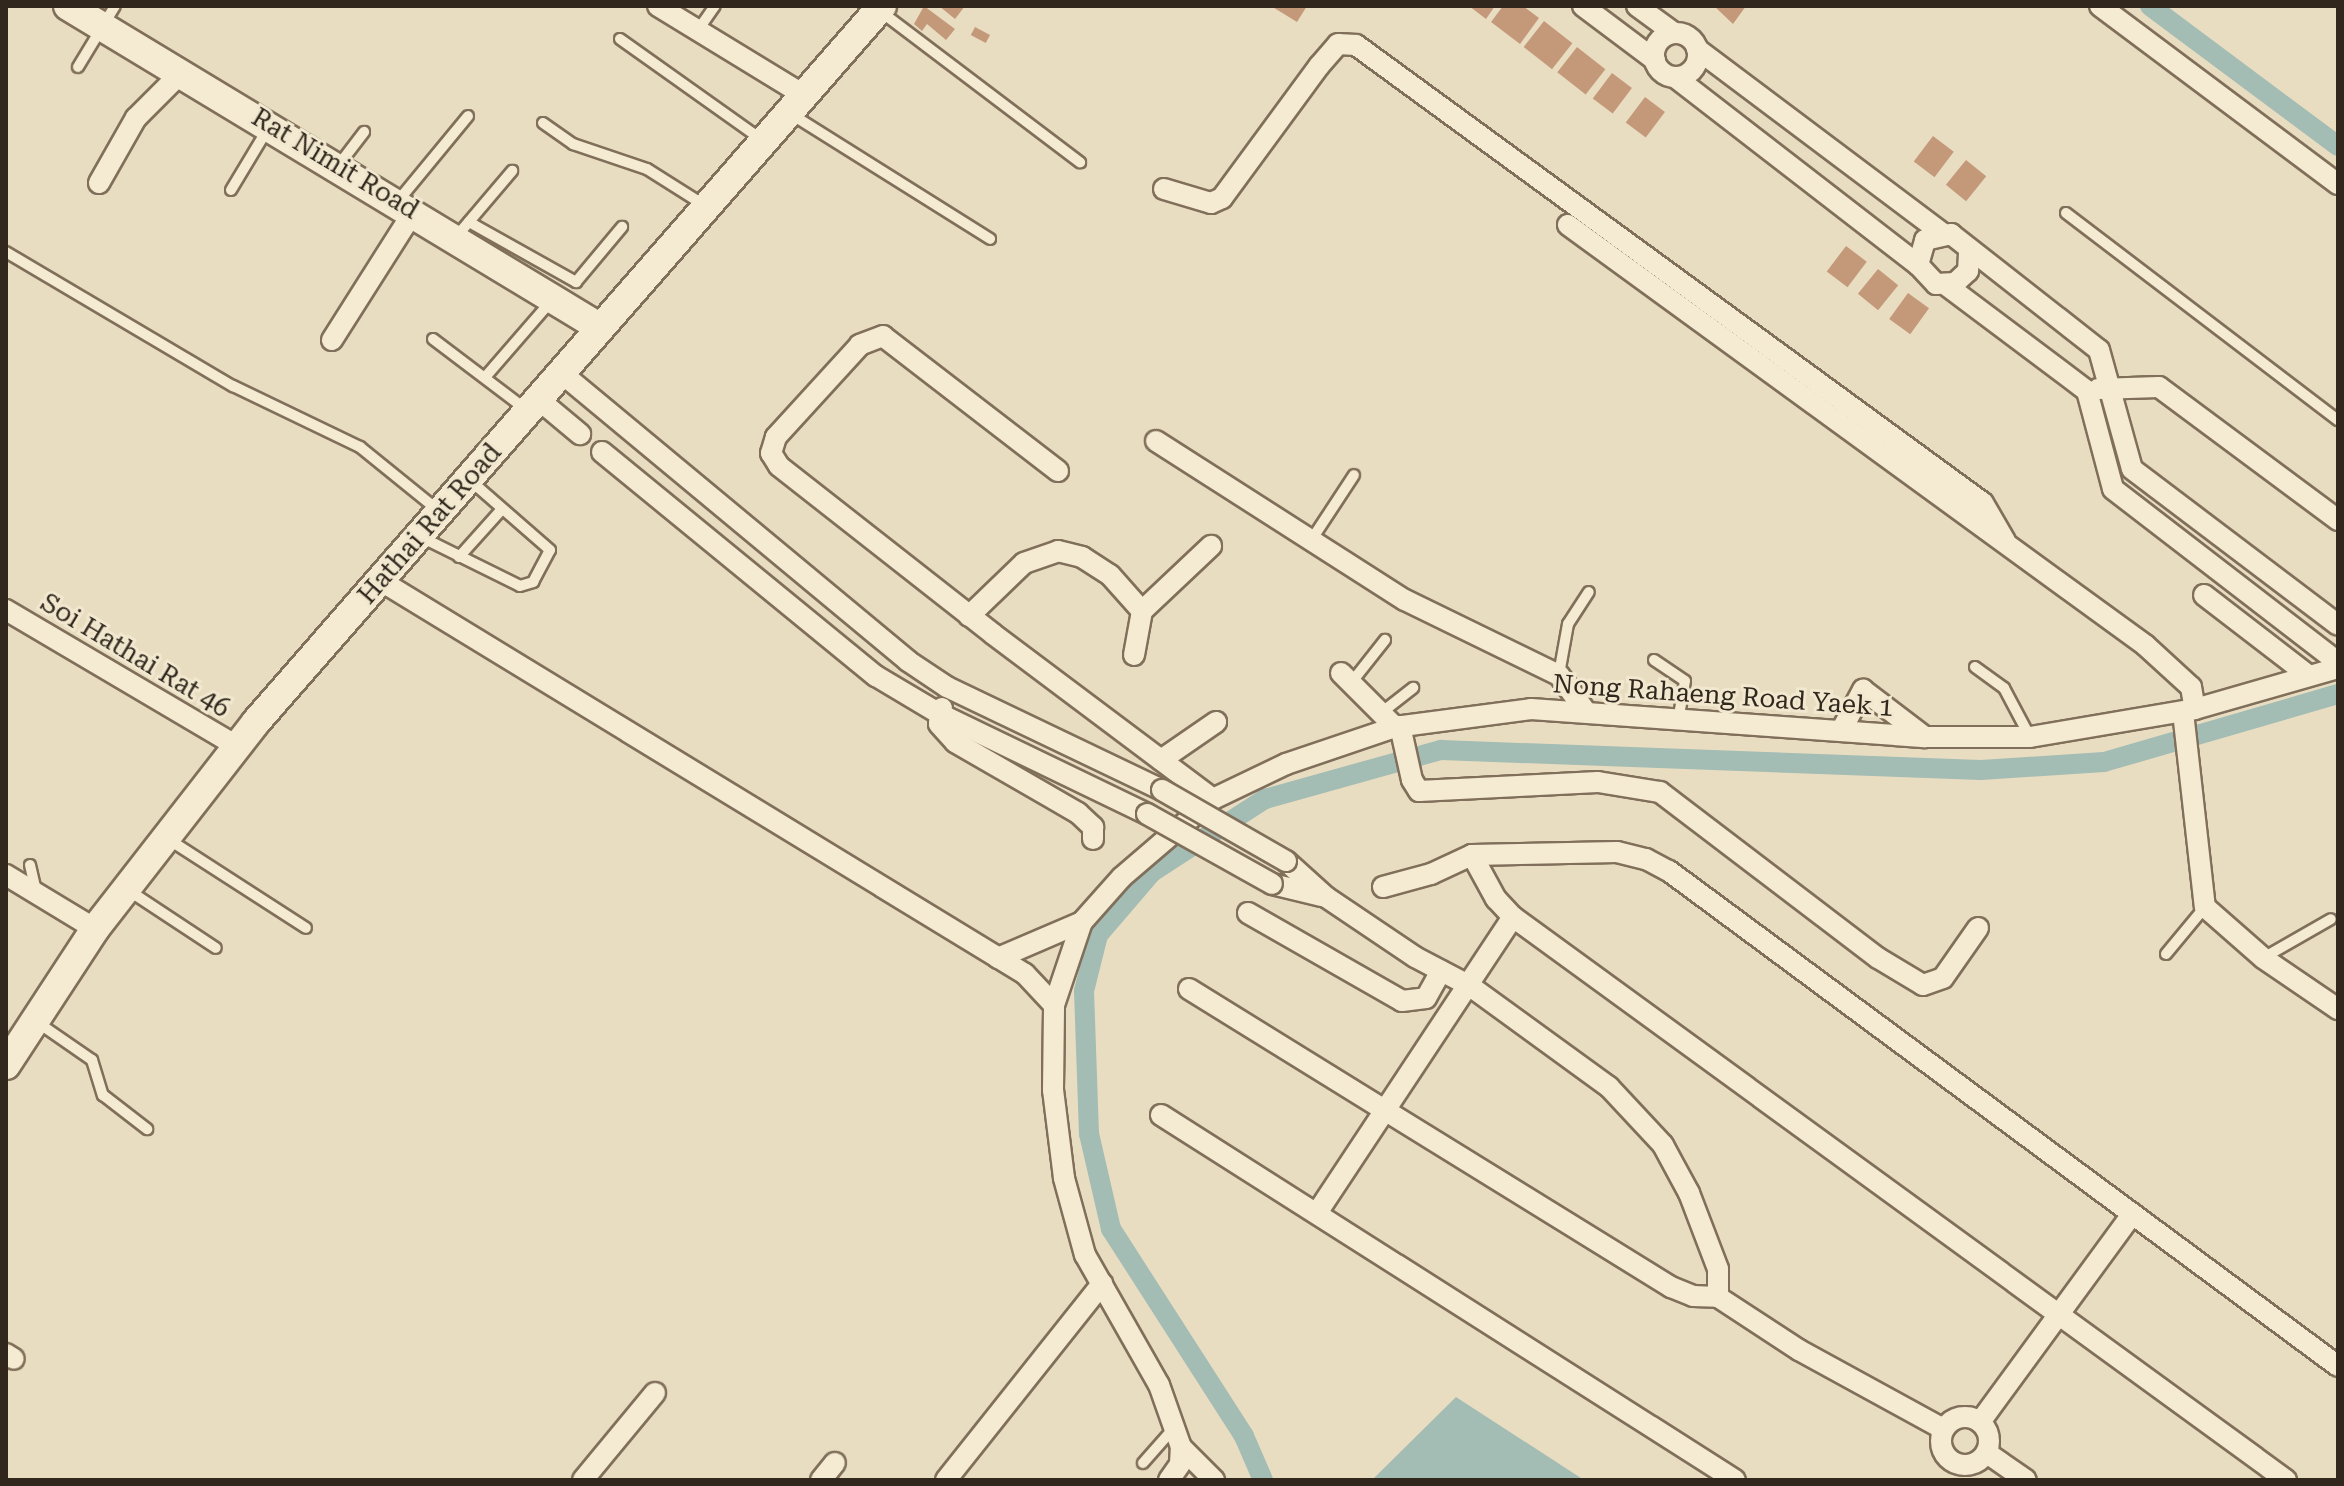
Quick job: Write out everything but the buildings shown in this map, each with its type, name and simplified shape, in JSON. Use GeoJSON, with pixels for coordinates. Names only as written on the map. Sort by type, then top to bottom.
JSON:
{"type":"FeatureCollection","features":[{"type":"Feature","properties":{"kind":"main road","name":"Rat Nimit Road"},"geometry":{"type":"LineString","coordinates":[[68,6],[109,16],[181,73],[406,206],[462,229],[554,298],[599,327]]}},
{"type":"Feature","properties":{"kind":"main road","name":"Hathai Rat Road"},"geometry":{"type":"LineString","coordinates":[[6,1065],[95,929],[237,746],[470,480],[559,371],[880,8]]}},
{"type":"Feature","properties":{"kind":"street"},"geometry":{"type":"LineString","coordinates":[[658,6],[698,31],[796,104]]}},
{"type":"Feature","properties":{"kind":"street"},"geometry":{"type":"LineString","coordinates":[[1583,6],[1655,60],[1662,72],[1675,77],[1918,265],[1928,280],[1946,285],[2087,391],[2113,489],[2305,632],[2338,665]]}},
{"type":"Feature","properties":{"kind":"street"},"geometry":{"type":"LineString","coordinates":[[1637,6],[1674,33],[1686,35],[1697,49],[1942,233],[1959,238],[1969,253],[2099,350],[2132,469],[2338,625]]}},
{"type":"Feature","properties":{"kind":"street"},"geometry":{"type":"LineString","coordinates":[[2100,6],[2338,184]]}},
{"type":"Feature","properties":{"kind":"street"},"geometry":{"type":"LineString","coordinates":[[1655,60],[1658,42],[1674,33]]}},
{"type":"Feature","properties":{"kind":"street"},"geometry":{"type":"LineString","coordinates":[[1164,189],[1211,203],[1222,198],[1338,44],[1356,45],[1983,503],[2005,541]]}},
{"type":"Feature","properties":{"kind":"street"},"geometry":{"type":"LineString","coordinates":[[1675,77],[1693,69],[1697,49]]}},
{"type":"Feature","properties":{"kind":"street"},"geometry":{"type":"LineString","coordinates":[[99,183],[136,118],[181,73]]}},
{"type":"Feature","properties":{"kind":"street"},"geometry":{"type":"LineString","coordinates":[[332,340],[406,206]]}},
{"type":"Feature","properties":{"kind":"street"},"geometry":{"type":"LineString","coordinates":[[1568,225],[2005,541],[2191,687],[2186,738],[2205,907],[2263,958],[2338,1009]]}},
{"type":"Feature","properties":{"kind":"street"},"geometry":{"type":"LineString","coordinates":[[1918,265],[1925,240],[1942,233]]}},
{"type":"Feature","properties":{"kind":"street"},"geometry":{"type":"LineString","coordinates":[[1946,285],[1962,278],[1969,253]]}},
{"type":"Feature","properties":{"kind":"street"},"geometry":{"type":"LineString","coordinates":[[1058,471],[883,336],[860,345],[776,437],[771,453],[779,466],[969,616],[1213,799]]}},
{"type":"Feature","properties":{"kind":"street"},"geometry":{"type":"LineString","coordinates":[[559,371],[947,687],[1162,790],[1286,861],[1326,897],[1441,971],[1470,986],[1609,1087],[1663,1145],[1689,1193],[1718,1269],[1718,1297]]}},
{"type":"Feature","properties":{"kind":"street"},"geometry":{"type":"LineString","coordinates":[[2087,391],[2110,387],[2159,387],[2338,520]]}},
{"type":"Feature","properties":{"kind":"street"},"geometry":{"type":"LineString","coordinates":[[533,405],[580,434]]}},
{"type":"Feature","properties":{"kind":"street"},"geometry":{"type":"LineString","coordinates":[[623,469],[643,440]]}},
{"type":"Feature","properties":{"kind":"street"},"geometry":{"type":"LineString","coordinates":[[1156,441],[1405,600],[1559,675],[1584,709]]}},
{"type":"Feature","properties":{"kind":"street"},"geometry":{"type":"LineString","coordinates":[[602,452],[876,676],[940,714],[1147,814],[1272,884],[1326,897]]}},
{"type":"Feature","properties":{"kind":"street"},"geometry":{"type":"LineString","coordinates":[[1134,655],[1142,611],[1211,546]]}},
{"type":"Feature","properties":{"kind":"street"},"geometry":{"type":"LineString","coordinates":[[969,616],[1024,563],[1058,551],[1082,557],[1110,575],[1142,611]]}},
{"type":"Feature","properties":{"kind":"street"},"geometry":{"type":"LineString","coordinates":[[381,581],[1025,974],[1054,1005]]}},
{"type":"Feature","properties":{"kind":"street"},"geometry":{"type":"LineString","coordinates":[[2204,595],[2308,675]]}},
{"type":"Feature","properties":{"kind":"street","name":"Soi Hathai Rat 46"},"geometry":{"type":"LineString","coordinates":[[6,610],[237,746]]}},
{"type":"Feature","properties":{"kind":"street","name":"Nong Rahaeng Road Yaek 1"},"geometry":{"type":"LineString","coordinates":[[1178,1438],[1159,1385],[1085,1255],[1064,1178],[1053,1090],[1054,1005],[1082,922],[1122,877],[1213,799],[1286,764],[1392,722],[1531,709],[1584,709],[1677,723],[1925,737],[2030,737],[2189,710],[2338,665]]}},
{"type":"Feature","properties":{"kind":"street"},"geometry":{"type":"LineString","coordinates":[[1346,678],[1392,722],[1412,780],[1423,791],[1553,782],[1651,788],[1878,958],[1923,985],[1943,978],[1978,928]]}},
{"type":"Feature","properties":{"kind":"street"},"geometry":{"type":"LineString","coordinates":[[947,687],[940,714],[944,732],[955,742],[1078,813],[1093,827],[1093,839]]}},
{"type":"Feature","properties":{"kind":"street"},"geometry":{"type":"LineString","coordinates":[[1841,731],[1863,690],[1925,737]]}},
{"type":"Feature","properties":{"kind":"street"},"geometry":{"type":"LineString","coordinates":[[1161,760],[1216,722]]}},
{"type":"Feature","properties":{"kind":"street"},"geometry":{"type":"LineString","coordinates":[[1383,887],[1431,874],[1472,855],[1617,852],[1646,859],[2338,1366]]}},
{"type":"Feature","properties":{"kind":"street"},"geometry":{"type":"LineString","coordinates":[[1472,855],[1496,899],[1513,917],[2286,1480]]}},
{"type":"Feature","properties":{"kind":"street"},"geometry":{"type":"LineString","coordinates":[[6,875],[95,929]]}},
{"type":"Feature","properties":{"kind":"street"},"geometry":{"type":"LineString","coordinates":[[1248,913],[1402,1001],[1426,998],[1441,971]]}},
{"type":"Feature","properties":{"kind":"street"},"geometry":{"type":"LineString","coordinates":[[1317,1213],[1387,1112],[1513,917]]}},
{"type":"Feature","properties":{"kind":"street"},"geometry":{"type":"LineString","coordinates":[[998,958],[1082,922]]}},
{"type":"Feature","properties":{"kind":"street"},"geometry":{"type":"LineString","coordinates":[[1189,989],[1671,1287],[1693,1296],[1718,1297],[1799,1350],[1943,1429]]}},
{"type":"Feature","properties":{"kind":"street"},"geometry":{"type":"LineString","coordinates":[[1161,1115],[1735,1480]]}},
{"type":"Feature","properties":{"kind":"street"},"geometry":{"type":"LineString","coordinates":[[1980,1422],[2132,1214]]}},
{"type":"Feature","properties":{"kind":"street"},"geometry":{"type":"LineString","coordinates":[[946,1480],[1102,1284]]}},
{"type":"Feature","properties":{"kind":"street"},"geometry":{"type":"LineString","coordinates":[[583,1480],[655,1393]]}},
{"type":"Feature","properties":{"kind":"street"},"geometry":{"type":"LineString","coordinates":[[1964,1416],[1980,1422],[1989,1436],[1987,1453],[1974,1464],[1948,1472],[1941,1446],[1943,1429],[1964,1416]]}},
{"type":"Feature","properties":{"kind":"street"},"geometry":{"type":"LineString","coordinates":[[1169,1480],[1180,1464],[1178,1438]]}},
{"type":"Feature","properties":{"kind":"street"},"geometry":{"type":"LineString","coordinates":[[1178,1438],[1214,1480]]}},
{"type":"Feature","properties":{"kind":"street"},"geometry":{"type":"LineString","coordinates":[[1987,1453],[2026,1480]]}},
{"type":"Feature","properties":{"kind":"street"},"geometry":{"type":"LineString","coordinates":[[821,1480],[835,1463]]}},
{"type":"Feature","properties":{"kind":"lane"},"geometry":{"type":"LineString","coordinates":[[698,31],[715,6]]}},
{"type":"Feature","properties":{"kind":"lane"},"geometry":{"type":"LineString","coordinates":[[880,8],[1080,162]]}},
{"type":"Feature","properties":{"kind":"lane"},"geometry":{"type":"LineString","coordinates":[[78,67],[109,16]]}},
{"type":"Feature","properties":{"kind":"lane"},"geometry":{"type":"LineString","coordinates":[[620,39],[764,141]]}},
{"type":"Feature","properties":{"kind":"lane"},"geometry":{"type":"LineString","coordinates":[[796,104],[990,239]]}},
{"type":"Feature","properties":{"kind":"lane"},"geometry":{"type":"LineString","coordinates":[[406,206],[468,116]]}},
{"type":"Feature","properties":{"kind":"lane"},"geometry":{"type":"LineString","coordinates":[[543,123],[573,144],[647,169],[706,206]]}},
{"type":"Feature","properties":{"kind":"lane"},"geometry":{"type":"LineString","coordinates":[[231,190],[270,125]]}},
{"type":"Feature","properties":{"kind":"lane"},"geometry":{"type":"LineString","coordinates":[[338,166],[364,132]]}},
{"type":"Feature","properties":{"kind":"lane"},"geometry":{"type":"LineString","coordinates":[[512,171],[462,229],[576,282],[622,227]]}},
{"type":"Feature","properties":{"kind":"lane"},"geometry":{"type":"LineString","coordinates":[[2066,213],[2338,420]]}},
{"type":"Feature","properties":{"kind":"lane"},"geometry":{"type":"LineString","coordinates":[[6,252],[233,386],[360,447],[441,513]]}},
{"type":"Feature","properties":{"kind":"lane"},"geometry":{"type":"LineString","coordinates":[[487,375],[554,298]]}},
{"type":"Feature","properties":{"kind":"lane"},"geometry":{"type":"LineString","coordinates":[[433,339],[533,405]]}},
{"type":"Feature","properties":{"kind":"lane"},"geometry":{"type":"LineString","coordinates":[[1310,542],[1354,475]]}},
{"type":"Feature","properties":{"kind":"lane"},"geometry":{"type":"LineString","coordinates":[[419,536],[520,586],[533,582],[550,550],[470,480]]}},
{"type":"Feature","properties":{"kind":"lane"},"geometry":{"type":"LineString","coordinates":[[459,557],[502,509]]}},
{"type":"Feature","properties":{"kind":"lane"},"geometry":{"type":"LineString","coordinates":[[1559,675],[1568,624],[1589,592]]}},
{"type":"Feature","properties":{"kind":"lane"},"geometry":{"type":"LineString","coordinates":[[1346,678],[1385,640]]}},
{"type":"Feature","properties":{"kind":"lane"},"geometry":{"type":"LineString","coordinates":[[1654,660],[1685,681],[1677,723]]}},
{"type":"Feature","properties":{"kind":"lane"},"geometry":{"type":"LineString","coordinates":[[1975,667],[2004,688],[2030,737]]}},
{"type":"Feature","properties":{"kind":"lane"},"geometry":{"type":"LineString","coordinates":[[1392,722],[1413,688]]}},
{"type":"Feature","properties":{"kind":"lane"},"geometry":{"type":"LineString","coordinates":[[166,838],[306,928]]}},
{"type":"Feature","properties":{"kind":"lane"},"geometry":{"type":"LineString","coordinates":[[30,865],[37,894]]}},
{"type":"Feature","properties":{"kind":"lane"},"geometry":{"type":"LineString","coordinates":[[126,889],[216,948]]}},
{"type":"Feature","properties":{"kind":"lane"},"geometry":{"type":"LineString","coordinates":[[2166,954],[2205,907]]}},
{"type":"Feature","properties":{"kind":"lane"},"geometry":{"type":"LineString","coordinates":[[2263,958],[2331,919]]}},
{"type":"Feature","properties":{"kind":"lane"},"geometry":{"type":"LineString","coordinates":[[36,1021],[92,1060],[103,1095],[147,1129]]}},
{"type":"Feature","properties":{"kind":"lane"},"geometry":{"type":"LineString","coordinates":[[1143,1463],[1178,1438]]}},
{"type":"Feature","properties":{"kind":"water"},"geometry":{"type":"Polygon","coordinates":[[[1456,1397],[1584,1480],[1372,1480],[1456,1397]]]}},
{"type":"Feature","properties":{"kind":"waterway"},"geometry":{"type":"LineString","coordinates":[[2150,6],[2338,146]]}},
{"type":"Feature","properties":{"kind":"waterway"},"geometry":{"type":"LineString","coordinates":[[1263,1480],[1244,1436],[1111,1229],[1089,1134],[1084,991],[1098,935],[1152,872],[1265,799],[1441,750],[1981,770],[2104,762],[2338,694]]}}]}
